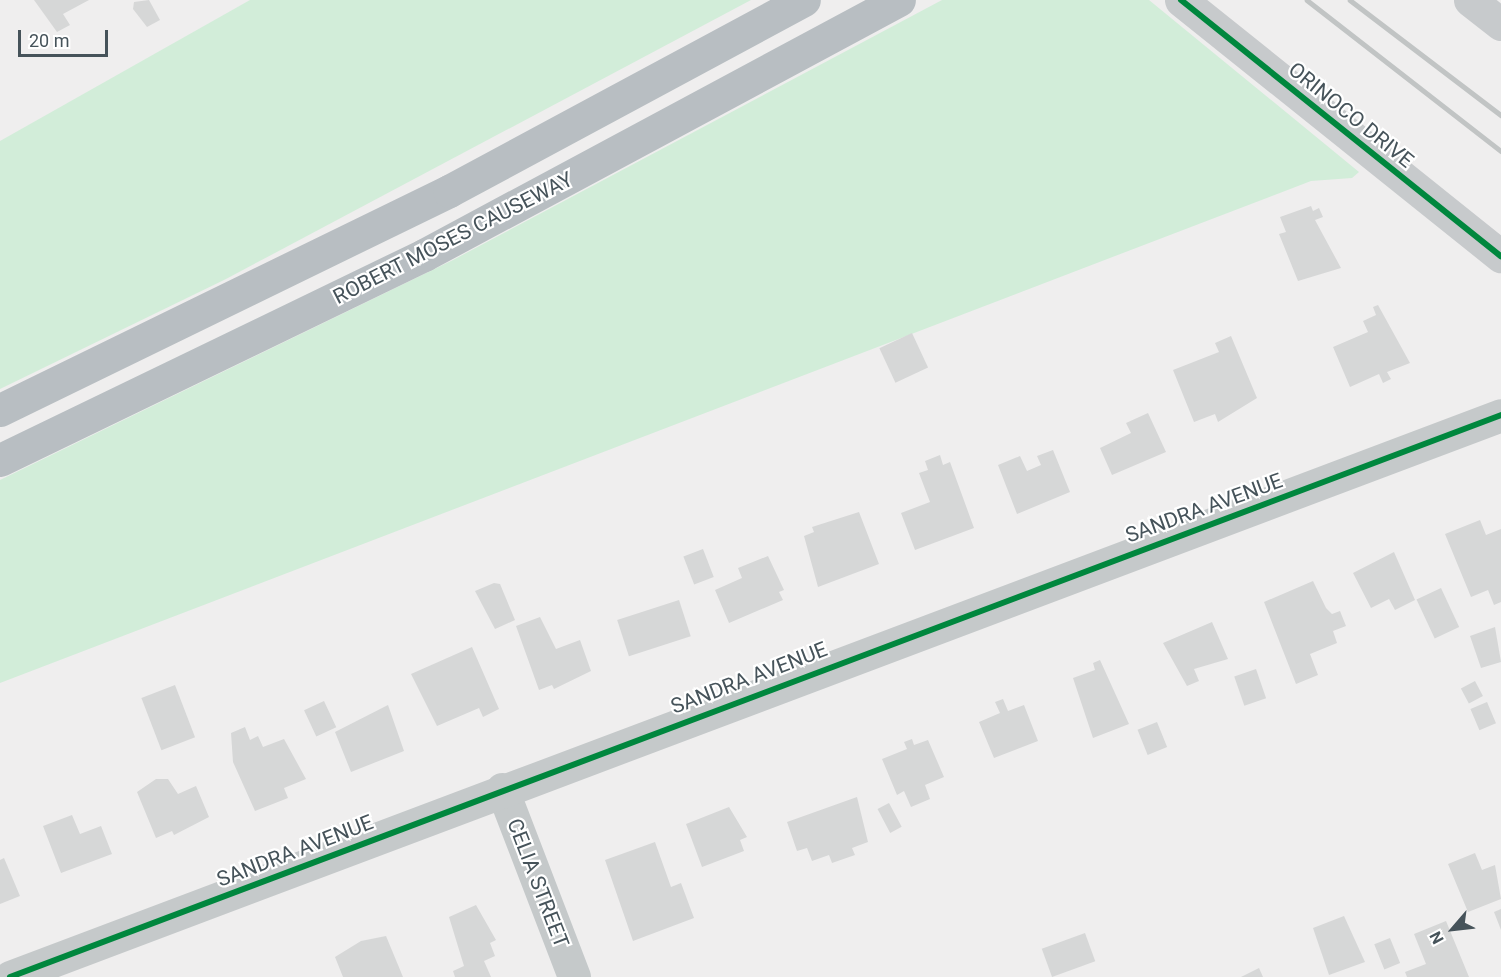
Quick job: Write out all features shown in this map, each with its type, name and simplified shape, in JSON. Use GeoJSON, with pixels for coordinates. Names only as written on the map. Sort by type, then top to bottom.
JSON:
{"type":"FeatureCollection","features":[{"type":"Feature","properties":{"kind":"highway","name":"ROBERT MOSES CAUSEWAY"},"geometry":{"type":"LineString","coordinates":[[0,410],[449,191],[804,0]]}},
{"type":"Feature","properties":{"kind":"highway","name":"ROBERT MOSES CAUSEWAY"},"geometry":{"type":"LineString","coordinates":[[0,460],[424,255],[899,0]]}},
{"type":"Feature","properties":{"kind":"street","name":"ORINOCO DRIVE"},"geometry":{"type":"LineString","coordinates":[[1181,0],[1501,255]]}},
{"type":"Feature","properties":{"kind":"street"},"geometry":{"type":"LineString","coordinates":[[1470,0],[1501,24]]}},
{"type":"Feature","properties":{"kind":"street","name":"SANDRA AVENUE"},"geometry":{"type":"LineString","coordinates":[[10,977],[502,789],[1501,415]]}},
{"type":"Feature","properties":{"kind":"street","name":"CELIA STREET"},"geometry":{"type":"LineString","coordinates":[[502,789],[573,977]]}},
{"type":"Feature","properties":{"kind":"green space"},"geometry":{"type":"Polygon","coordinates":[[[250,0],[751,0],[226,279],[0,389],[0,141],[250,0]]]}},
{"type":"Feature","properties":{"kind":"green space"},"geometry":{"type":"Polygon","coordinates":[[[942,0],[1149,0],[1359,172],[1352,178],[1311,181],[0,683],[0,480],[453,260],[942,0]]]}},
{"type":"Feature","properties":{"kind":"building"},"geometry":{"type":"Polygon","coordinates":[[[34,0],[89,0],[63,14],[70,25],[57,32],[34,0]]]}},
{"type":"Feature","properties":{"kind":"building"},"geometry":{"type":"Polygon","coordinates":[[[149,0],[160,20],[147,27],[133,9],[134,2],[149,0]]]}},
{"type":"Feature","properties":{"kind":"building"},"geometry":{"type":"Polygon","coordinates":[[[1311,206],[1313,211],[1319,208],[1323,217],[1315,220],[1341,268],[1298,281],[1279,234],[1286,232],[1280,217],[1311,206]]]}},
{"type":"Feature","properties":{"kind":"building"},"geometry":{"type":"Polygon","coordinates":[[[1378,305],[1410,363],[1387,372],[1391,379],[1383,383],[1379,374],[1350,387],[1333,347],[1368,332],[1363,321],[1376,315],[1373,307],[1378,305]]]}},
{"type":"Feature","properties":{"kind":"building"},"geometry":{"type":"Polygon","coordinates":[[[912,333],[928,367],[895,383],[879,348],[912,333]]]}},
{"type":"Feature","properties":{"kind":"building"},"geometry":{"type":"Polygon","coordinates":[[[1231,336],[1257,398],[1218,422],[1215,414],[1194,422],[1173,370],[1219,352],[1215,343],[1231,336]]]}},
{"type":"Feature","properties":{"kind":"building"},"geometry":{"type":"Polygon","coordinates":[[[1148,413],[1166,452],[1112,475],[1100,448],[1131,433],[1126,423],[1148,413]]]}},
{"type":"Feature","properties":{"kind":"building"},"geometry":{"type":"Polygon","coordinates":[[[1053,450],[1070,492],[1017,514],[998,465],[1020,456],[1027,471],[1041,465],[1037,456],[1053,450]]]}},
{"type":"Feature","properties":{"kind":"building"},"geometry":{"type":"Polygon","coordinates":[[[940,455],[943,465],[950,462],[974,528],[915,550],[901,513],[930,502],[919,473],[928,470],[925,461],[940,455]]]}},
{"type":"Feature","properties":{"kind":"building"},"geometry":{"type":"Polygon","coordinates":[[[859,512],[879,564],[818,587],[804,536],[814,532],[812,527],[859,512]]]}},
{"type":"Feature","properties":{"kind":"building"},"geometry":{"type":"Polygon","coordinates":[[[1480,520],[1486,535],[1501,529],[1501,602],[1494,605],[1488,590],[1471,597],[1445,534],[1480,520]]]}},
{"type":"Feature","properties":{"kind":"building"},"geometry":{"type":"Polygon","coordinates":[[[703,549],[714,577],[694,585],[683,557],[703,549]]]}},
{"type":"Feature","properties":{"kind":"building"},"geometry":{"type":"Polygon","coordinates":[[[1394,552],[1415,600],[1395,610],[1389,599],[1371,608],[1353,573],[1394,552]]]}},
{"type":"Feature","properties":{"kind":"building"},"geometry":{"type":"Polygon","coordinates":[[[768,556],[784,590],[779,592],[783,600],[729,623],[715,590],[742,578],[738,568],[768,556]]]}},
{"type":"Feature","properties":{"kind":"building"},"geometry":{"type":"Polygon","coordinates":[[[1313,581],[1326,608],[1332,614],[1340,611],[1346,626],[1333,631],[1337,643],[1310,654],[1318,675],[1296,684],[1264,602],[1313,581]]]}},
{"type":"Feature","properties":{"kind":"building"},"geometry":{"type":"Polygon","coordinates":[[[494,583],[500,584],[515,620],[495,629],[475,591],[494,583]]]}},
{"type":"Feature","properties":{"kind":"building"},"geometry":{"type":"Polygon","coordinates":[[[1441,588],[1459,627],[1435,638],[1417,599],[1441,588]]]}},
{"type":"Feature","properties":{"kind":"building"},"geometry":{"type":"Polygon","coordinates":[[[679,600],[691,636],[629,656],[617,620],[679,600]]]}},
{"type":"Feature","properties":{"kind":"building"},"geometry":{"type":"Polygon","coordinates":[[[540,617],[556,649],[580,640],[591,671],[554,689],[552,685],[539,690],[516,626],[540,617]]]}},
{"type":"Feature","properties":{"kind":"building"},"geometry":{"type":"Polygon","coordinates":[[[1212,622],[1228,659],[1194,669],[1199,681],[1187,686],[1163,643],[1212,622]]]}},
{"type":"Feature","properties":{"kind":"building"},"geometry":{"type":"Polygon","coordinates":[[[1495,627],[1501,662],[1481,668],[1470,636],[1495,627]]]}},
{"type":"Feature","properties":{"kind":"building"},"geometry":{"type":"Polygon","coordinates":[[[472,647],[499,709],[483,717],[479,708],[437,726],[411,674],[472,647]]]}},
{"type":"Feature","properties":{"kind":"building"},"geometry":{"type":"Polygon","coordinates":[[[1100,660],[1129,724],[1093,738],[1073,678],[1095,670],[1093,663],[1100,660]]]}},
{"type":"Feature","properties":{"kind":"building"},"geometry":{"type":"Polygon","coordinates":[[[1256,669],[1266,698],[1244,706],[1234,676],[1256,669]]]}},
{"type":"Feature","properties":{"kind":"building"},"geometry":{"type":"Polygon","coordinates":[[[1475,681],[1483,696],[1469,704],[1461,689],[1475,681]]]}},
{"type":"Feature","properties":{"kind":"building"},"geometry":{"type":"Polygon","coordinates":[[[175,685],[195,737],[161,750],[141,698],[175,685]]]}},
{"type":"Feature","properties":{"kind":"building"},"geometry":{"type":"Polygon","coordinates":[[[1003,699],[1008,711],[1024,705],[1038,741],[994,758],[979,722],[1000,713],[995,702],[1003,699]]]}},
{"type":"Feature","properties":{"kind":"building"},"geometry":{"type":"Polygon","coordinates":[[[324,701],[336,727],[316,737],[304,710],[324,701]]]}},
{"type":"Feature","properties":{"kind":"building"},"geometry":{"type":"Polygon","coordinates":[[[1487,702],[1496,723],[1479,730],[1470,709],[1487,702]]]}},
{"type":"Feature","properties":{"kind":"building"},"geometry":{"type":"Polygon","coordinates":[[[388,705],[404,751],[351,772],[335,732],[388,705]]]}},
{"type":"Feature","properties":{"kind":"building"},"geometry":{"type":"Polygon","coordinates":[[[1157,722],[1167,747],[1148,755],[1138,730],[1157,722]]]}},
{"type":"Feature","properties":{"kind":"building"},"geometry":{"type":"Polygon","coordinates":[[[245,727],[250,740],[258,736],[263,747],[284,739],[306,779],[284,788],[288,798],[255,811],[233,762],[231,733],[245,727]]]}},
{"type":"Feature","properties":{"kind":"building"},"geometry":{"type":"Polygon","coordinates":[[[912,739],[914,745],[928,740],[944,777],[925,785],[930,799],[911,807],[904,791],[897,795],[882,759],[907,749],[904,742],[912,739]]]}},
{"type":"Feature","properties":{"kind":"building"},"geometry":{"type":"Polygon","coordinates":[[[156,779],[168,779],[178,794],[196,786],[209,817],[174,835],[172,831],[156,838],[137,792],[156,779]]]}},
{"type":"Feature","properties":{"kind":"building"},"geometry":{"type":"Polygon","coordinates":[[[857,797],[868,842],[852,848],[855,855],[832,863],[829,855],[812,861],[807,848],[797,851],[787,822],[857,797]]]}},
{"type":"Feature","properties":{"kind":"building"},"geometry":{"type":"Polygon","coordinates":[[[889,803],[902,827],[890,833],[878,809],[889,803]]]}},
{"type":"Feature","properties":{"kind":"building"},"geometry":{"type":"Polygon","coordinates":[[[729,807],[747,837],[740,840],[744,851],[702,867],[686,824],[729,807]]]}},
{"type":"Feature","properties":{"kind":"building"},"geometry":{"type":"Polygon","coordinates":[[[72,815],[80,834],[101,826],[112,854],[61,873],[43,826],[72,815]]]}},
{"type":"Feature","properties":{"kind":"building"},"geometry":{"type":"Polygon","coordinates":[[[655,842],[671,887],[681,883],[694,918],[633,941],[605,860],[655,842]]]}},
{"type":"Feature","properties":{"kind":"building"},"geometry":{"type":"Polygon","coordinates":[[[1475,853],[1482,870],[1495,865],[1501,899],[1468,912],[1448,864],[1475,853]]]}},
{"type":"Feature","properties":{"kind":"building"},"geometry":{"type":"Polygon","coordinates":[[[4,858],[20,896],[0,904],[0,860],[4,858]]]}},
{"type":"Feature","properties":{"kind":"building"},"geometry":{"type":"Polygon","coordinates":[[[476,905],[496,940],[490,943],[495,956],[484,961],[491,977],[455,977],[453,971],[464,966],[449,917],[476,905]]]}},
{"type":"Feature","properties":{"kind":"building"},"geometry":{"type":"Polygon","coordinates":[[[1501,909],[1501,930],[1494,912],[1501,909]]]}},
{"type":"Feature","properties":{"kind":"building"},"geometry":{"type":"Polygon","coordinates":[[[1344,916],[1365,962],[1329,975],[1313,928],[1344,916]]]}},
{"type":"Feature","properties":{"kind":"building"},"geometry":{"type":"Polygon","coordinates":[[[1446,921],[1469,977],[1407,977],[1405,972],[1426,964],[1414,934],[1446,921]]]}},
{"type":"Feature","properties":{"kind":"building"},"geometry":{"type":"Polygon","coordinates":[[[1085,933],[1095,961],[1052,977],[1042,949],[1085,933]]]}},
{"type":"Feature","properties":{"kind":"building"},"geometry":{"type":"Polygon","coordinates":[[[386,936],[403,977],[343,977],[335,957],[361,941],[386,936]]]}},
{"type":"Feature","properties":{"kind":"building"},"geometry":{"type":"Polygon","coordinates":[[[1390,938],[1400,963],[1384,969],[1374,944],[1390,938]]]}},
{"type":"Feature","properties":{"kind":"building"},"geometry":{"type":"Polygon","coordinates":[[[1259,968],[1263,977],[1241,977],[1259,968]]]}},
{"type":"Feature","properties":{"kind":"railway"},"geometry":{"type":"LineString","coordinates":[[1307,0],[1501,151]]}},
{"type":"Feature","properties":{"kind":"railway"},"geometry":{"type":"LineString","coordinates":[[1350,0],[1501,115]]}},
{"type":"Feature","properties":{"kind":"cycle path"},"geometry":{"type":"LineString","coordinates":[[1181,0],[1501,256]]}},
{"type":"Feature","properties":{"kind":"cycle path"},"geometry":{"type":"LineString","coordinates":[[10,977],[1501,415]]}}]}
